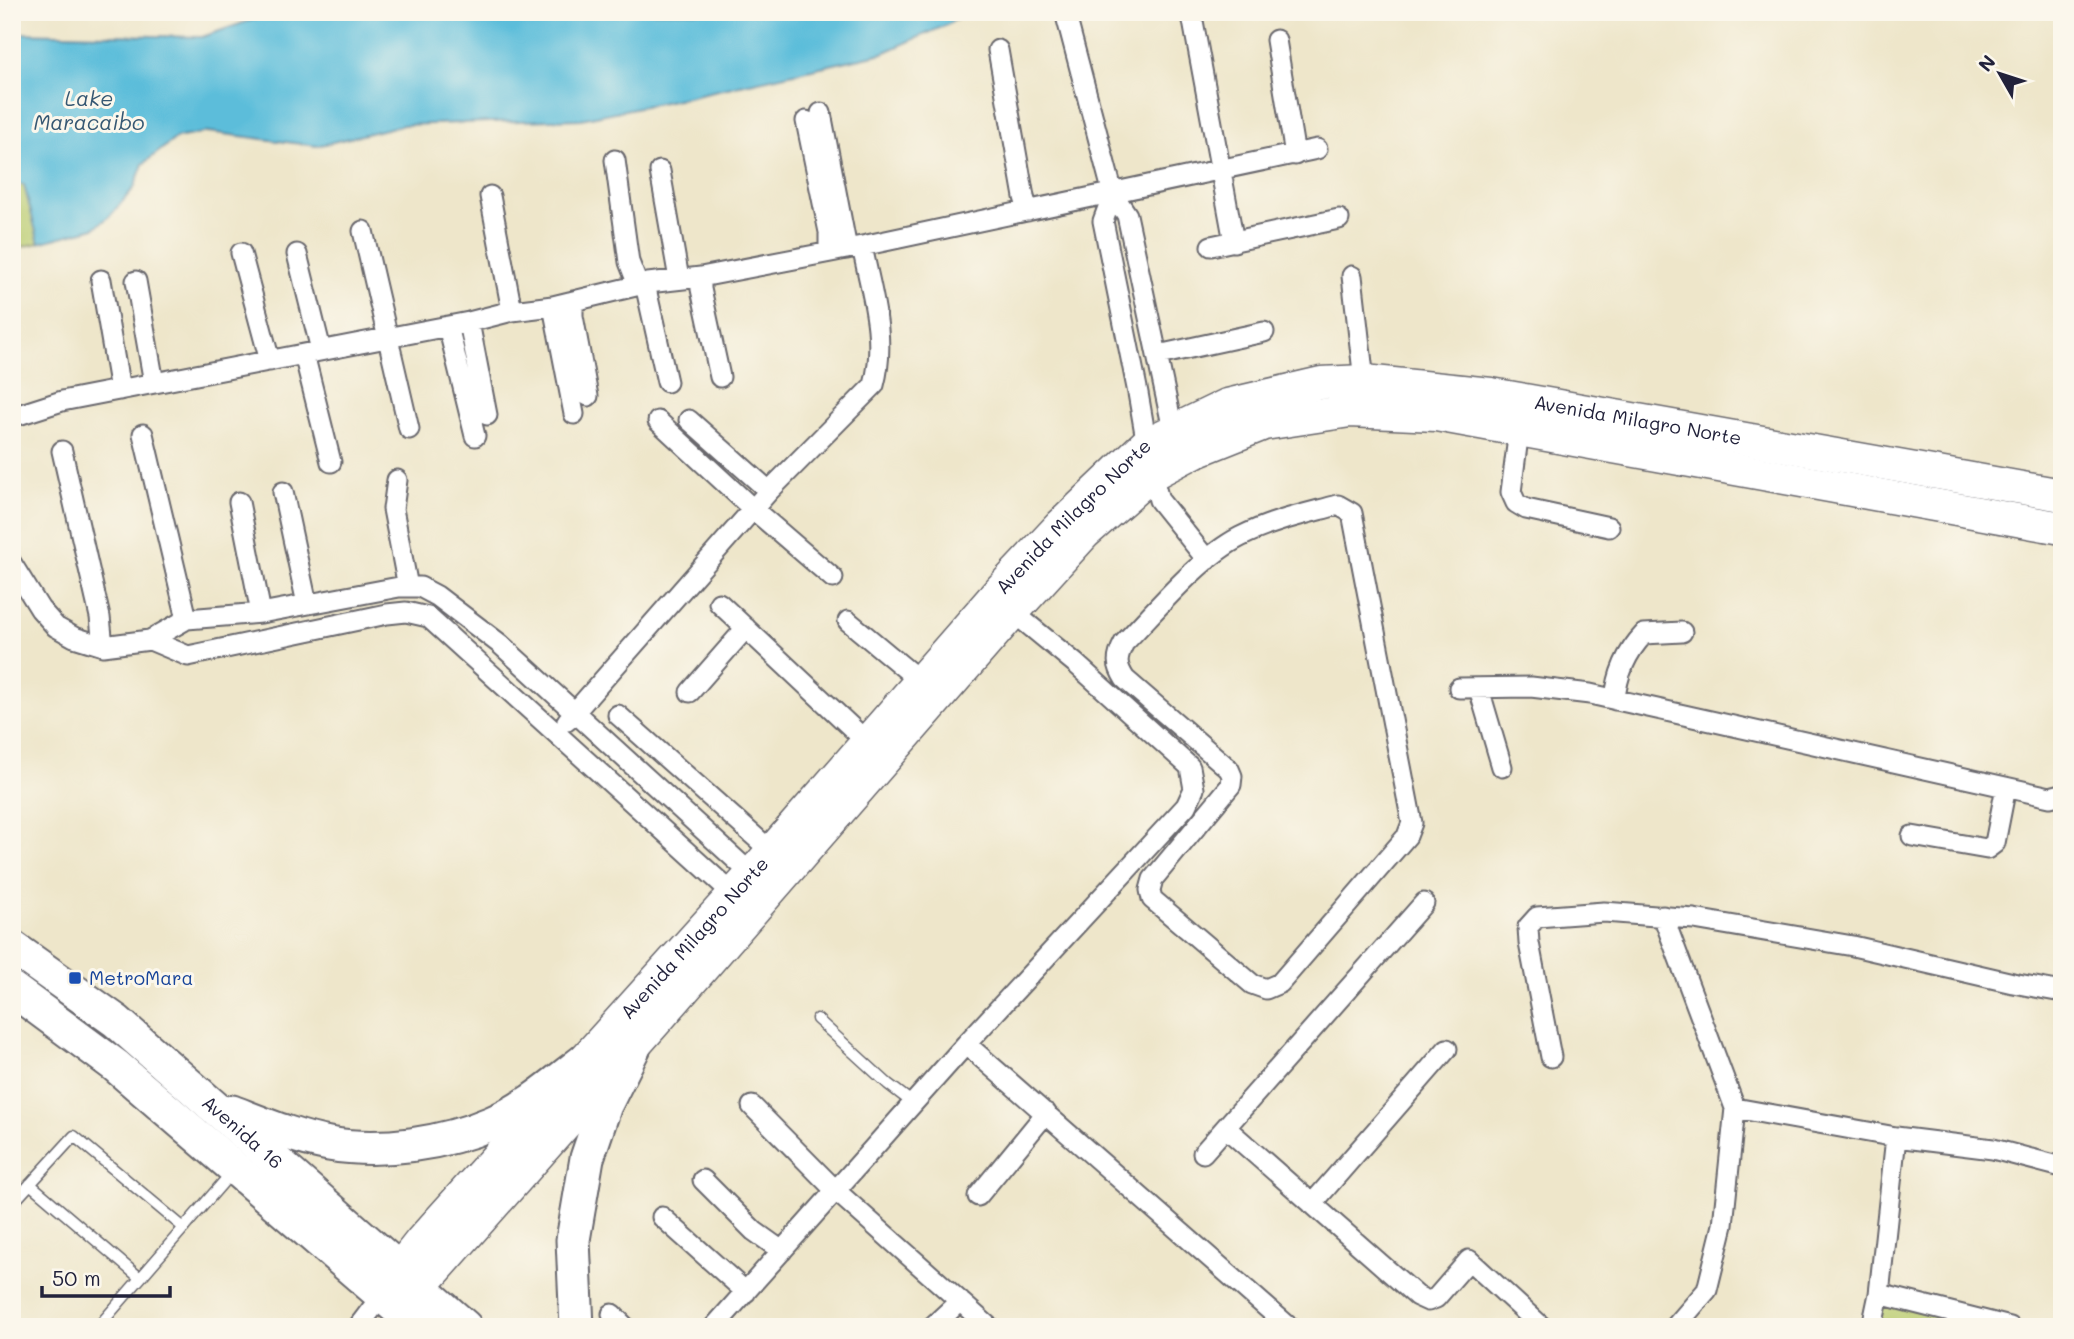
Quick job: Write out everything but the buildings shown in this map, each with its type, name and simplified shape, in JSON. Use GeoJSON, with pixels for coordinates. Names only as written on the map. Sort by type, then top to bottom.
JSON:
{"type":"FeatureCollection","features":[{"type":"Feature","properties":{"kind":"highway","name":"Avenida 16"},"geometry":{"type":"LineString","coordinates":[[12,947],[116,1021],[209,1102],[245,1156]]}},
{"type":"Feature","properties":{"kind":"highway","name":"Avenida 16"},"geometry":{"type":"LineString","coordinates":[[12,989],[245,1156],[420,1306]]}},
{"type":"Feature","properties":{"kind":"highway"},"geometry":{"type":"LineString","coordinates":[[577,1327],[573,1240],[587,1158],[605,1105],[634,1047]]}},
{"type":"Feature","properties":{"kind":"highway"},"geometry":{"type":"LineString","coordinates":[[209,1102],[266,1126],[329,1144],[385,1147],[442,1139],[493,1123],[535,1099],[589,1057]]}},
{"type":"Feature","properties":{"kind":"main road","name":"Avenida Milagro Norte"},"geometry":{"type":"LineString","coordinates":[[420,1306],[634,1047],[755,884],[867,742],[920,681],[1061,525],[1227,405],[1321,383],[1364,381],[1491,394],[2062,495]]}},
{"type":"Feature","properties":{"kind":"main road","name":"Avenida Milagro Norte"},"geometry":{"type":"LineString","coordinates":[[420,1306],[589,1057],[1162,453],[1194,452],[1264,424],[1350,411],[1436,415],[2062,528]]}},
{"type":"Feature","properties":{"kind":"main road"},"geometry":{"type":"LineString","coordinates":[[1902,499],[1909,468]]}},
{"type":"Feature","properties":{"kind":"street"},"geometry":{"type":"LineString","coordinates":[[1065,12],[1113,194],[1127,215],[1158,355],[1162,453],[1159,500],[1207,560]]}},
{"type":"Feature","properties":{"kind":"street"},"geometry":{"type":"LineString","coordinates":[[1193,21],[1234,242]]}},
{"type":"Feature","properties":{"kind":"street"},"geometry":{"type":"LineString","coordinates":[[1276,40],[1295,155]]}},
{"type":"Feature","properties":{"kind":"street"},"geometry":{"type":"LineString","coordinates":[[998,50],[1028,211]]}},
{"type":"Feature","properties":{"kind":"street"},"geometry":{"type":"LineString","coordinates":[[558,733],[769,491],[874,385],[880,365],[881,338],[846,249],[814,117]]}},
{"type":"Feature","properties":{"kind":"street"},"geometry":{"type":"LineString","coordinates":[[13,414],[62,401],[469,322],[512,311],[553,306],[643,284],[701,277],[846,249],[1317,149]]}},
{"type":"Feature","properties":{"kind":"street"},"geometry":{"type":"LineString","coordinates":[[615,160],[629,262],[648,293],[667,382]]}},
{"type":"Feature","properties":{"kind":"street"},"geometry":{"type":"LineString","coordinates":[[660,171],[679,279]]}},
{"type":"Feature","properties":{"kind":"street"},"geometry":{"type":"LineString","coordinates":[[1113,194],[1103,221],[1138,393],[1162,453]]}},
{"type":"Feature","properties":{"kind":"street"},"geometry":{"type":"LineString","coordinates":[[490,196],[512,311]]}},
{"type":"Feature","properties":{"kind":"street"},"geometry":{"type":"LineString","coordinates":[[1212,246],[1339,219]]}},
{"type":"Feature","properties":{"kind":"street"},"geometry":{"type":"LineString","coordinates":[[363,231],[409,429]]}},
{"type":"Feature","properties":{"kind":"street"},"geometry":{"type":"LineString","coordinates":[[240,253],[270,360]]}},
{"type":"Feature","properties":{"kind":"street"},"geometry":{"type":"LineString","coordinates":[[297,254],[331,462]]}},
{"type":"Feature","properties":{"kind":"street"},"geometry":{"type":"LineString","coordinates":[[1352,276],[1364,381]]}},
{"type":"Feature","properties":{"kind":"street"},"geometry":{"type":"LineString","coordinates":[[701,277],[701,289],[720,377]]}},
{"type":"Feature","properties":{"kind":"street"},"geometry":{"type":"LineString","coordinates":[[101,280],[120,390]]}},
{"type":"Feature","properties":{"kind":"street"},"geometry":{"type":"LineString","coordinates":[[136,281],[154,383]]}},
{"type":"Feature","properties":{"kind":"street"},"geometry":{"type":"LineString","coordinates":[[573,301],[573,316],[588,397]]}},
{"type":"Feature","properties":{"kind":"street"},"geometry":{"type":"LineString","coordinates":[[553,306],[574,414]]}},
{"type":"Feature","properties":{"kind":"street"},"geometry":{"type":"LineString","coordinates":[[469,322],[487,415]]}},
{"type":"Feature","properties":{"kind":"street"},"geometry":{"type":"LineString","coordinates":[[448,326],[475,436]]}},
{"type":"Feature","properties":{"kind":"street"},"geometry":{"type":"LineString","coordinates":[[1158,355],[1265,332]]}},
{"type":"Feature","properties":{"kind":"street"},"geometry":{"type":"LineString","coordinates":[[689,420],[769,491]]}},
{"type":"Feature","properties":{"kind":"street"},"geometry":{"type":"LineString","coordinates":[[658,421],[754,510],[834,578]]}},
{"type":"Feature","properties":{"kind":"street"},"geometry":{"type":"LineString","coordinates":[[1520,430],[1511,492],[1516,503],[1526,509],[1609,527]]}},
{"type":"Feature","properties":{"kind":"street"},"geometry":{"type":"LineString","coordinates":[[143,434],[187,619]]}},
{"type":"Feature","properties":{"kind":"street"},"geometry":{"type":"LineString","coordinates":[[62,451],[100,617],[103,646]]}},
{"type":"Feature","properties":{"kind":"street"},"geometry":{"type":"LineString","coordinates":[[397,480],[393,509],[408,587]]}},
{"type":"Feature","properties":{"kind":"street"},"geometry":{"type":"LineString","coordinates":[[283,492],[307,604]]}},
{"type":"Feature","properties":{"kind":"street"},"geometry":{"type":"LineString","coordinates":[[239,502],[261,613]]}},
{"type":"Feature","properties":{"kind":"street"},"geometry":{"type":"LineString","coordinates":[[1338,505],[1352,513],[1412,824],[1406,836],[1280,983],[1266,989],[1252,984],[1152,899],[1150,890],[1153,879],[1231,785],[1232,776],[1229,769],[1125,680],[1117,668],[1117,656],[1124,643],[1207,560],[1237,538],[1267,524],[1338,505]]}},
{"type":"Feature","properties":{"kind":"street"},"geometry":{"type":"LineString","coordinates":[[16,579],[56,627],[74,637],[103,646],[150,640],[187,619],[261,613],[420,587],[437,596],[500,644],[708,834],[755,884]]}},
{"type":"Feature","properties":{"kind":"street"},"geometry":{"type":"LineString","coordinates":[[719,603],[867,742]]}},
{"type":"Feature","properties":{"kind":"street"},"geometry":{"type":"LineString","coordinates":[[714,1327],[966,1044],[1186,806],[1194,789],[1190,767],[1013,611]]}},
{"type":"Feature","properties":{"kind":"street"},"geometry":{"type":"LineString","coordinates":[[150,640],[188,656],[387,614],[406,612],[428,617],[558,733],[755,884]]}},
{"type":"Feature","properties":{"kind":"street"},"geometry":{"type":"LineString","coordinates":[[848,621],[920,681]]}},
{"type":"Feature","properties":{"kind":"street"},"geometry":{"type":"LineString","coordinates":[[690,692],[746,628]]}},
{"type":"Feature","properties":{"kind":"street"},"geometry":{"type":"LineString","coordinates":[[1615,700],[1617,681],[1630,648],[1644,634],[1682,632]]}},
{"type":"Feature","properties":{"kind":"street"},"geometry":{"type":"LineString","coordinates":[[1459,688],[1531,687],[1615,700],[2050,797],[2062,794]]}},
{"type":"Feature","properties":{"kind":"street"},"geometry":{"type":"LineString","coordinates":[[1479,689],[1502,767]]}},
{"type":"Feature","properties":{"kind":"street"},"geometry":{"type":"LineString","coordinates":[[618,715],[725,811],[755,884]]}},
{"type":"Feature","properties":{"kind":"street"},"geometry":{"type":"LineString","coordinates":[[1912,836],[1987,849],[1992,847],[2006,787]]}},
{"type":"Feature","properties":{"kind":"street"},"geometry":{"type":"LineString","coordinates":[[708,834],[725,811]]}},
{"type":"Feature","properties":{"kind":"street"},"geometry":{"type":"LineString","coordinates":[[1203,1153],[1424,904]]}},
{"type":"Feature","properties":{"kind":"street"},"geometry":{"type":"LineString","coordinates":[[1551,1057],[1529,943],[1528,927],[1537,917],[1604,912],[1694,919],[1853,946],[2013,984],[2062,992]]}},
{"type":"Feature","properties":{"kind":"street"},"geometry":{"type":"LineString","coordinates":[[1662,916],[1735,1108],[1723,1225],[1707,1290],[1675,1327]]}},
{"type":"Feature","properties":{"kind":"street"},"geometry":{"type":"LineString","coordinates":[[966,1044],[1289,1327]]}},
{"type":"Feature","properties":{"kind":"street"},"geometry":{"type":"LineString","coordinates":[[1312,1204],[1447,1049]]}},
{"type":"Feature","properties":{"kind":"street"},"geometry":{"type":"LineString","coordinates":[[752,1106],[836,1191],[989,1327]]}},
{"type":"Feature","properties":{"kind":"street"},"geometry":{"type":"LineString","coordinates":[[1735,1108],[1896,1137],[1993,1149],[2062,1167]]}},
{"type":"Feature","properties":{"kind":"street"},"geometry":{"type":"LineString","coordinates":[[978,1196],[1046,1113]]}},
{"type":"Feature","properties":{"kind":"street"},"geometry":{"type":"LineString","coordinates":[[1226,1128],[1416,1296],[1428,1301],[1436,1298],[1469,1260],[1542,1327]]}},
{"type":"Feature","properties":{"kind":"street"},"geometry":{"type":"LineString","coordinates":[[1872,1327],[1879,1294],[1896,1137]]}},
{"type":"Feature","properties":{"kind":"street"},"geometry":{"type":"LineString","coordinates":[[703,1180],[754,1231],[782,1251]]}},
{"type":"Feature","properties":{"kind":"street"},"geometry":{"type":"LineString","coordinates":[[662,1217],[746,1292]]}},
{"type":"Feature","properties":{"kind":"street"},"geometry":{"type":"LineString","coordinates":[[1879,1294],[2010,1327]]}},
{"type":"Feature","properties":{"kind":"street"},"geometry":{"type":"LineString","coordinates":[[932,1327],[960,1301]]}},
{"type":"Feature","properties":{"kind":"street"},"geometry":{"type":"LineString","coordinates":[[358,1327],[420,1306]]}},
{"type":"Feature","properties":{"kind":"lane"},"geometry":{"type":"LineString","coordinates":[[817,1019],[914,1104]]}},
{"type":"Feature","properties":{"kind":"lane"},"geometry":{"type":"LineString","coordinates":[[12,1204],[74,1136],[184,1228]]}},
{"type":"Feature","properties":{"kind":"lane"},"geometry":{"type":"LineString","coordinates":[[98,1327],[245,1156]]}},
{"type":"Feature","properties":{"kind":"lane"},"geometry":{"type":"LineString","coordinates":[[30,1184],[140,1279]]}},
{"type":"Feature","properties":{"kind":"green space"},"geometry":{"type":"Polygon","coordinates":[[[12,184],[24,184],[39,243],[12,249],[12,184]]]}},
{"type":"Feature","properties":{"kind":"green space"},"geometry":{"type":"Polygon","coordinates":[[[1883,1300],[1992,1327],[1876,1327],[1883,1300]]]}},
{"type":"Feature","properties":{"kind":"water","name":"Lake Maracaibo"},"geometry":{"type":"Polygon","coordinates":[[[275,12],[965,12],[949,24],[883,53],[581,119],[402,125],[317,146],[208,132],[176,138],[143,164],[134,188],[109,217],[94,228],[39,243],[24,185],[12,184],[12,33],[202,37],[275,12]]]}},
{"type":"Feature","properties":{"kind":"place","name":"MetroMara"},"geometry":{"type":"Point","coordinates":[75,978]}}]}
